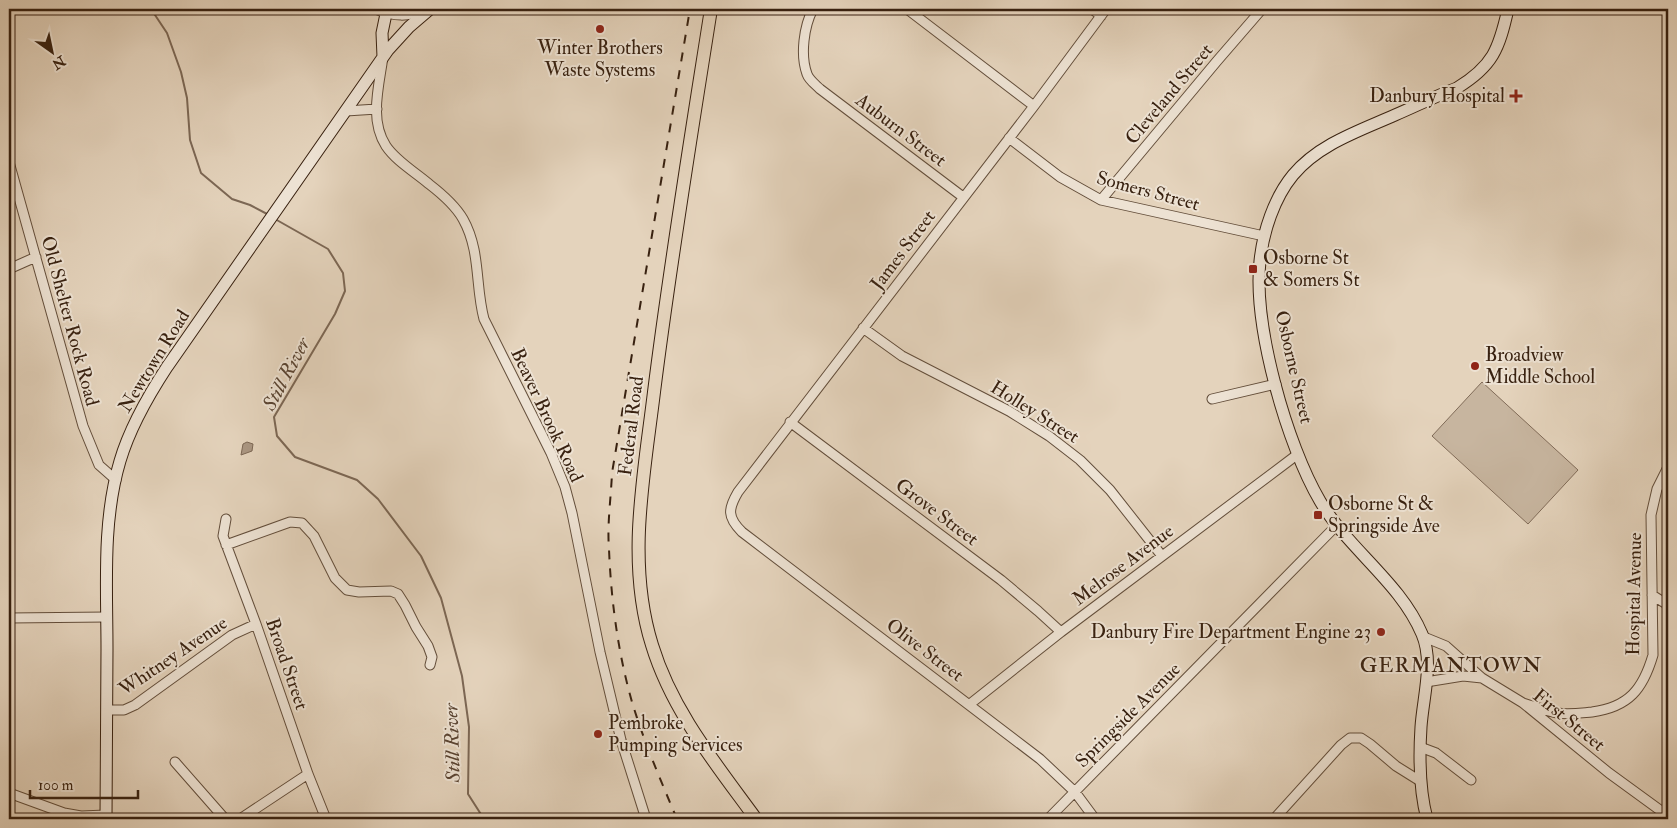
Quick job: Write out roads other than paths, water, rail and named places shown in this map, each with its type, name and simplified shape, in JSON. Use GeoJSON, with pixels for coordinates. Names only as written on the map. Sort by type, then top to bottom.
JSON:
{"type":"FeatureCollection","features":[{"type":"Feature","properties":{"kind":"main road","name":"Newtown Road"},"geometry":{"type":"LineString","coordinates":[[106,817],[109,516],[120,461],[131,430],[147,398],[383,57],[409,27],[430,9]]}},
{"type":"Feature","properties":{"kind":"main road","name":"Federal Road"},"geometry":{"type":"LineString","coordinates":[[711,9],[658,358],[638,532],[638,570],[642,607],[664,678],[681,713],[756,819]]}},
{"type":"Feature","properties":{"kind":"main road","name":"Osborne Street"},"geometry":{"type":"LineString","coordinates":[[1427,819],[1420,781],[1420,747],[1428,662],[1424,637],[1406,604],[1336,526],[1320,501],[1298,454],[1276,384],[1262,321],[1260,262],[1264,236],[1279,198],[1292,176],[1323,148],[1457,88],[1472,78],[1488,65],[1497,50],[1508,9]]}},
{"type":"Feature","properties":{"kind":"main road"},"geometry":{"type":"LineString","coordinates":[[382,10],[383,57]]}},
{"type":"Feature","properties":{"kind":"street"},"geometry":{"type":"LineString","coordinates":[[382,10],[410,16],[430,9]]}},
{"type":"Feature","properties":{"kind":"street","name":"Auburn Street"},"geometry":{"type":"LineString","coordinates":[[813,9],[805,38],[804,60],[808,76],[820,89],[963,197]]}},
{"type":"Feature","properties":{"kind":"street"},"geometry":{"type":"LineString","coordinates":[[908,9],[1034,106]]}},
{"type":"Feature","properties":{"kind":"street"},"geometry":{"type":"LineString","coordinates":[[1092,9],[1104,12]]}},
{"type":"Feature","properties":{"kind":"street","name":"Cleveland Street"},"geometry":{"type":"LineString","coordinates":[[1101,200],[1216,61],[1262,9]]}},
{"type":"Feature","properties":{"kind":"street","name":"James Street"},"geometry":{"type":"LineString","coordinates":[[730,513],[732,502],[738,492],[790,422],[1034,106],[1104,12]]}},
{"type":"Feature","properties":{"kind":"street","name":"Beaver Brook Road"},"geometry":{"type":"LineString","coordinates":[[383,57],[376,120],[380,135],[387,148],[451,203],[470,233],[477,262],[479,299],[484,319],[551,453],[565,487],[600,652],[622,740],[646,819]]}},
{"type":"Feature","properties":{"kind":"street"},"geometry":{"type":"LineString","coordinates":[[346,111],[377,109]]}},
{"type":"Feature","properties":{"kind":"street","name":"Somers Street"},"geometry":{"type":"LineString","coordinates":[[1009,138],[1060,177],[1101,200],[1264,236]]}},
{"type":"Feature","properties":{"kind":"street","name":"Old Shelter Rock Road"},"geometry":{"type":"LineString","coordinates":[[9,162],[83,426],[99,465],[116,480]]}},
{"type":"Feature","properties":{"kind":"street"},"geometry":{"type":"LineString","coordinates":[[9,269],[36,257]]}},
{"type":"Feature","properties":{"kind":"street","name":"Holley Street"},"geometry":{"type":"LineString","coordinates":[[863,328],[902,356],[1009,411],[1049,436],[1080,460],[1110,490],[1162,556]]}},
{"type":"Feature","properties":{"kind":"street"},"geometry":{"type":"LineString","coordinates":[[1212,399],[1276,384]]}},
{"type":"Feature","properties":{"kind":"street","name":"Grove Street"},"geometry":{"type":"LineString","coordinates":[[790,422],[1001,580],[1061,632]]}},
{"type":"Feature","properties":{"kind":"street","name":"Melrose Avenue"},"geometry":{"type":"LineString","coordinates":[[970,704],[1061,632],[1298,454]]}},
{"type":"Feature","properties":{"kind":"street","name":"Hospital Avenue"},"geometry":{"type":"LineString","coordinates":[[1523,703],[1557,713],[1576,714],[1604,710],[1632,697],[1641,684],[1649,669],[1653,655],[1651,515],[1657,489],[1668,467]]}},
{"type":"Feature","properties":{"kind":"street","name":"Olive Street"},"geometry":{"type":"LineString","coordinates":[[730,513],[734,523],[742,532],[1040,759],[1075,792],[1095,819]]}},
{"type":"Feature","properties":{"kind":"street","name":"Broad Street"},"geometry":{"type":"LineString","coordinates":[[226,519],[223,530],[226,545],[326,819]]}},
{"type":"Feature","properties":{"kind":"street"},"geometry":{"type":"LineString","coordinates":[[226,545],[290,522],[302,523],[314,536],[335,578],[348,590],[360,592],[392,591],[398,594],[428,646],[432,657],[430,665]]}},
{"type":"Feature","properties":{"kind":"street","name":"Springside Avenue"},"geometry":{"type":"LineString","coordinates":[[1048,819],[1336,526]]}},
{"type":"Feature","properties":{"kind":"street"},"geometry":{"type":"LineString","coordinates":[[1652,595],[1668,605]]}},
{"type":"Feature","properties":{"kind":"street"},"geometry":{"type":"LineString","coordinates":[[9,618],[107,617]]}},
{"type":"Feature","properties":{"kind":"street","name":"Whitney Avenue"},"geometry":{"type":"LineString","coordinates":[[108,710],[124,710],[135,705],[232,634],[256,624]]}},
{"type":"Feature","properties":{"kind":"street","name":"First Street"},"geometry":{"type":"LineString","coordinates":[[1424,637],[1446,646],[1482,678],[1523,703],[1609,773],[1668,816]]}},
{"type":"Feature","properties":{"kind":"street"},"geometry":{"type":"LineString","coordinates":[[1426,682],[1464,676],[1482,678]]}},
{"type":"Feature","properties":{"kind":"street"},"geometry":{"type":"LineString","coordinates":[[1274,819],[1341,745],[1350,738],[1361,738],[1396,766],[1420,781]]}},
{"type":"Feature","properties":{"kind":"street"},"geometry":{"type":"LineString","coordinates":[[1420,747],[1436,753],[1471,780]]}},
{"type":"Feature","properties":{"kind":"street"},"geometry":{"type":"LineString","coordinates":[[175,762],[225,819]]}},
{"type":"Feature","properties":{"kind":"street"},"geometry":{"type":"LineString","coordinates":[[240,819],[308,774]]}},
{"type":"Feature","properties":{"kind":"street"},"geometry":{"type":"LineString","coordinates":[[9,793],[64,814],[106,817]]}},
{"type":"Feature","properties":{"kind":"waterway","name":"Still River"},"geometry":{"type":"LineString","coordinates":[[151,9],[167,33],[181,72],[187,98],[190,140],[201,173],[232,199],[250,205],[269,215]]}},
{"type":"Feature","properties":{"kind":"waterway","name":"Still River"},"geometry":{"type":"LineString","coordinates":[[275,219],[328,249],[343,273],[345,291],[335,314],[274,417],[277,436],[295,457],[357,480],[378,499],[421,556],[441,598],[462,676],[469,727],[468,794],[484,819]]}},
{"type":"Feature","properties":{"kind":"railway"},"geometry":{"type":"LineString","coordinates":[[677,819],[642,732],[627,683],[613,607],[608,530],[612,473],[690,9]]}},
{"type":"Feature","properties":{"kind":"place","name":"Winter Brothers Waste Systems"},"geometry":{"type":"Point","coordinates":[600,29]}},
{"type":"Feature","properties":{"kind":"place","name":"Danbury Hospital"},"geometry":{"type":"Point","coordinates":[1516,96]}},
{"type":"Feature","properties":{"kind":"place","name":"Osborne St & Somers St"},"geometry":{"type":"Point","coordinates":[1253,269]}},
{"type":"Feature","properties":{"kind":"place","name":"Broadview Middle School"},"geometry":{"type":"Point","coordinates":[1475,366]}},
{"type":"Feature","properties":{"kind":"place","name":"Osborne St & Springside Ave"},"geometry":{"type":"Point","coordinates":[1318,515]}},
{"type":"Feature","properties":{"kind":"place","name":"Danbury Fire Department Engine 23"},"geometry":{"type":"Point","coordinates":[1381,632]}},
{"type":"Feature","properties":{"kind":"place","name":"Pembroke Pumping Services"},"geometry":{"type":"Point","coordinates":[598,734]}},
{"type":"Feature","properties":{"kind":"district","name":"GERMANTOWN"},"geometry":{"type":"Point","coordinates":[1451,665]}}]}
